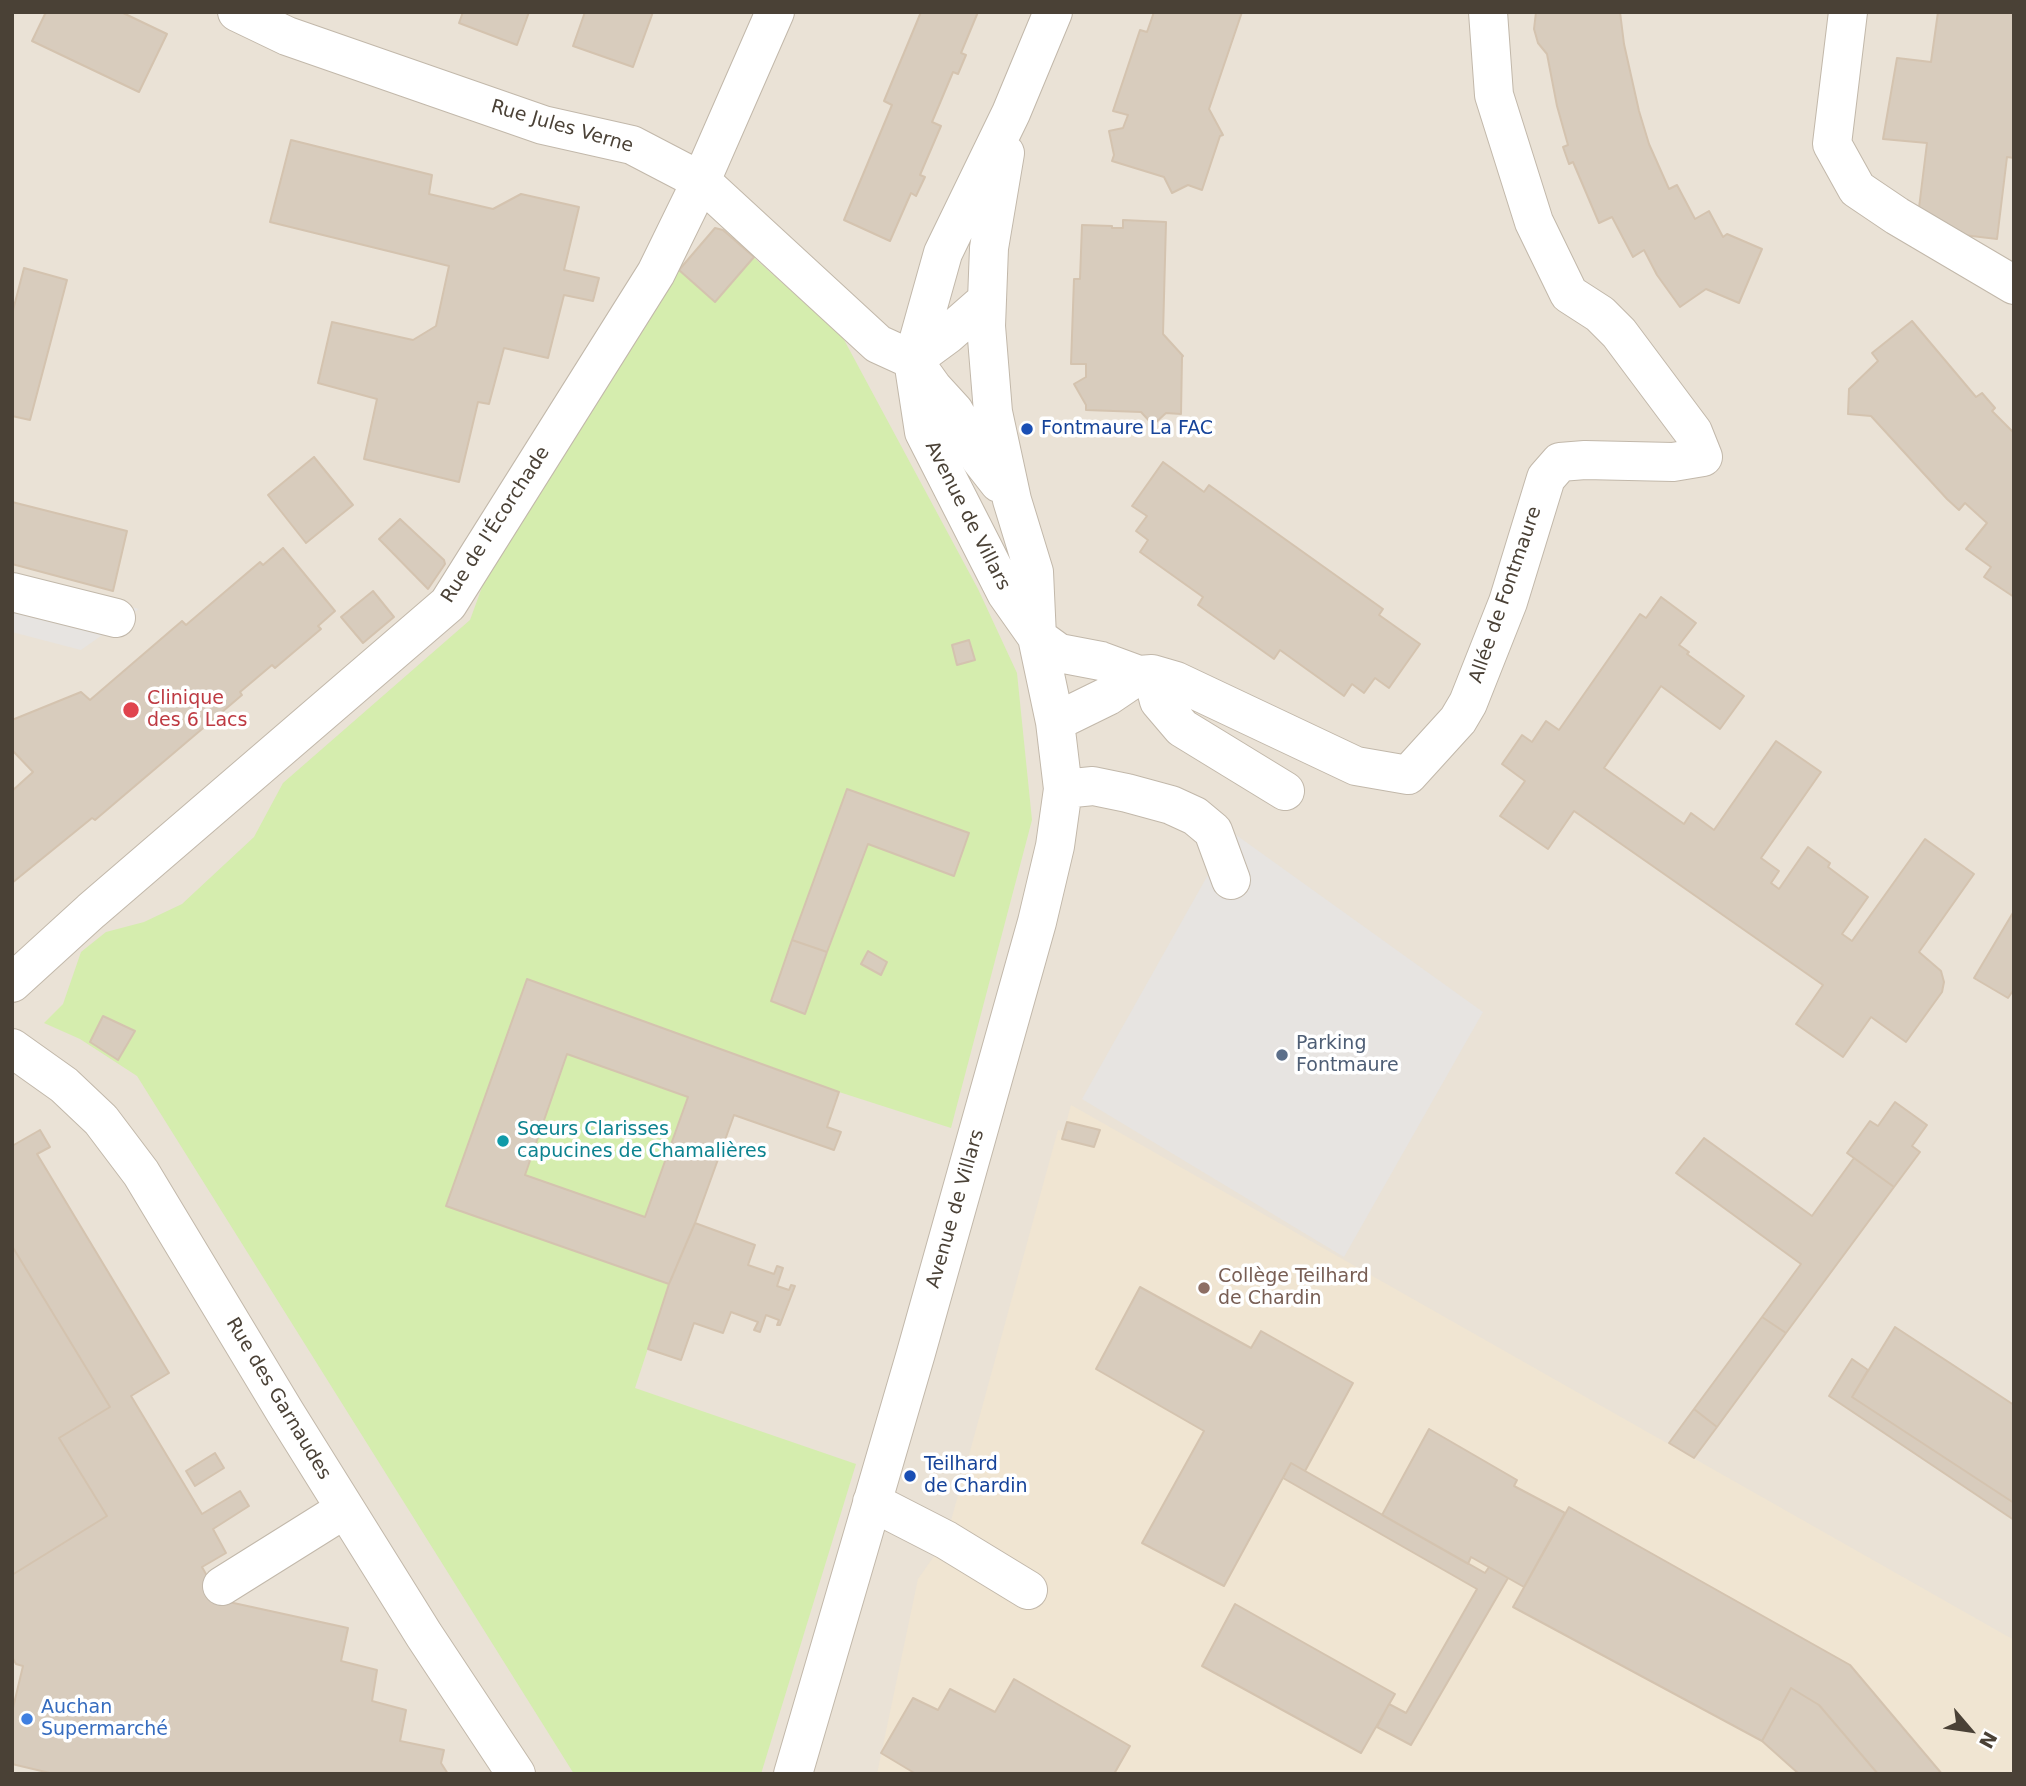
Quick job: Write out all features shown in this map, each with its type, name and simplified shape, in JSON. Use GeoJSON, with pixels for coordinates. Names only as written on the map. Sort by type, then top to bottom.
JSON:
{"type":"FeatureCollection","features":[{"type":"Feature","properties":{"kind":"street","name":"Rue Jules Verne"},"geometry":{"type":"LineString","coordinates":[[237,12],[287,36],[543,125],[632,145],[701,181],[878,344],[913,360]]}},
{"type":"Feature","properties":{"kind":"street","name":"Rue de l'Écorchade"},"geometry":{"type":"LineString","coordinates":[[12,982],[448,604],[656,273],[701,181],[775,12]]}},
{"type":"Feature","properties":{"kind":"street","name":"Avenue de Villars"},"geometry":{"type":"LineString","coordinates":[[1037,637],[1006,593],[924,432],[913,360],[943,253],[1011,113],[1053,12]]}},
{"type":"Feature","properties":{"kind":"street","name":"Allée de Fontmaure"},"geometry":{"type":"LineString","coordinates":[[1146,674],[1176,681],[1199,691],[1356,766],[1408,775],[1458,720],[1468,703],[1508,602],[1546,478],[1560,462],[1585,460],[1673,463],[1703,457],[1693,432],[1619,333],[1600,314],[1569,294],[1557,270],[1534,222],[1494,95],[1488,12]]}},
{"type":"Feature","properties":{"kind":"street"},"geometry":{"type":"LineString","coordinates":[[1848,12],[1832,144],[1857,189],[2014,285]]}},
{"type":"Feature","properties":{"kind":"street","name":"Avenue de Villars"},"geometry":{"type":"LineString","coordinates":[[793,1774],[1037,922],[1055,846],[1063,789],[1055,722],[1037,637],[1034,572],[1012,500],[993,412],[986,326],[989,248],[1011,113]]}},
{"type":"Feature","properties":{"kind":"street"},"geometry":{"type":"LineString","coordinates":[[987,300],[913,360],[954,411],[981,460],[1012,500]]}},
{"type":"Feature","properties":{"kind":"street"},"geometry":{"type":"LineString","coordinates":[[12,592],[116,618]]}},
{"type":"Feature","properties":{"kind":"street"},"geometry":{"type":"LineString","coordinates":[[1037,637],[1059,653],[1146,674],[1159,701],[1182,728],[1284,791]]}},
{"type":"Feature","properties":{"kind":"street"},"geometry":{"type":"LineString","coordinates":[[1055,722],[1146,674]]}},
{"type":"Feature","properties":{"kind":"street"},"geometry":{"type":"LineString","coordinates":[[1063,789],[1093,786],[1171,805],[1195,816],[1213,831],[1231,880]]}},
{"type":"Feature","properties":{"kind":"street","name":"Rue des Garnaudes"},"geometry":{"type":"LineString","coordinates":[[12,1048],[64,1085],[101,1120],[141,1173],[345,1509],[516,1774]]}},
{"type":"Feature","properties":{"kind":"street"},"geometry":{"type":"LineString","coordinates":[[872,1502],[946,1539],[1028,1590]]}},
{"type":"Feature","properties":{"kind":"street"},"geometry":{"type":"LineString","coordinates":[[222,1586],[345,1509]]}},
{"type":"Feature","properties":{"kind":"shaded area"},"geometry":{"type":"Polygon","coordinates":[[[12,12],[2014,12],[2014,1774],[12,1774],[12,12]]]}},
{"type":"Feature","properties":{"kind":"shaded area"},"geometry":{"type":"Polygon","coordinates":[[[12,575],[139,609],[81,650],[12,632],[12,575]]]}},
{"type":"Feature","properties":{"kind":"shaded area","name":"Parking Fontmaure"},"geometry":{"type":"Polygon","coordinates":[[[1232,832],[1483,1012],[1344,1257],[1082,1099],[1232,832]]]}},
{"type":"Feature","properties":{"kind":"shaded area","name":"Collège Teilhard de Chardin"},"geometry":{"type":"Polygon","coordinates":[[[1071,1105],[2014,1640],[2014,1774],[877,1774],[918,1579],[946,1539],[1058,1130],[1064,1131],[1071,1105]]]}},
{"type":"Feature","properties":{"kind":"green space"},"geometry":{"type":"Polygon","coordinates":[[[715,228],[723,230],[842,336],[978,589],[1017,673],[1032,820],[951,1128],[839,1092],[527,979],[447,1206],[669,1284],[635,1388],[856,1464],[761,1774],[574,1774],[137,1076],[80,1039],[44,1023],[63,1004],[81,952],[106,932],[144,922],[182,904],[254,837],[283,783],[470,620],[489,568],[679,270],[715,228]]]}},
{"type":"Feature","properties":{"kind":"green space"},"geometry":{"type":"Polygon","coordinates":[[[567,1054],[688,1097],[645,1217],[525,1175],[567,1054]]]}},
{"type":"Feature","properties":{"kind":"building"},"geometry":{"type":"Polygon","coordinates":[[[46,12],[121,12],[167,34],[139,92],[32,41],[46,12]]]}},
{"type":"Feature","properties":{"kind":"building"},"geometry":{"type":"Polygon","coordinates":[[[463,12],[529,12],[517,45],[459,23],[463,12]]]}},
{"type":"Feature","properties":{"kind":"building"},"geometry":{"type":"Polygon","coordinates":[[[585,12],[653,12],[633,67],[573,46],[585,12]]]}},
{"type":"Feature","properties":{"kind":"building"},"geometry":{"type":"Polygon","coordinates":[[[921,12],[978,12],[961,53],[966,55],[958,74],[953,72],[932,122],[941,126],[920,175],[925,177],[916,196],[911,193],[890,241],[844,220],[892,105],[884,101],[921,12]]]}},
{"type":"Feature","properties":{"kind":"building"},"geometry":{"type":"Polygon","coordinates":[[[1154,12],[1242,12],[1209,109],[1223,135],[1220,136],[1202,190],[1188,185],[1172,193],[1164,177],[1112,161],[1114,155],[1109,131],[1123,128],[1128,115],[1113,111],[1140,30],[1147,32],[1154,12]]]}},
{"type":"Feature","properties":{"kind":"building"},"geometry":{"type":"Polygon","coordinates":[[[1536,12],[1620,12],[1624,44],[1639,111],[1649,144],[1669,189],[1677,185],[1695,219],[1709,211],[1723,237],[1727,234],[1762,249],[1739,303],[1706,289],[1680,307],[1657,275],[1644,250],[1633,257],[1612,217],[1599,223],[1573,162],[1569,164],[1563,147],[1568,145],[1547,54],[1538,43],[1534,29],[1536,12]]]}},
{"type":"Feature","properties":{"kind":"building"},"geometry":{"type":"Polygon","coordinates":[[[1938,12],[2014,12],[2014,158],[2007,157],[1997,239],[1955,234],[1918,216],[1927,143],[1883,139],[1897,58],[1931,62],[1938,12]]]}},
{"type":"Feature","properties":{"kind":"building"},"geometry":{"type":"Polygon","coordinates":[[[291,140],[432,175],[429,194],[493,209],[521,194],[579,207],[564,270],[599,278],[593,301],[564,295],[548,358],[504,348],[489,404],[478,402],[459,482],[364,459],[377,399],[318,383],[332,322],[413,340],[436,326],[449,266],[270,222],[291,140]]]}},
{"type":"Feature","properties":{"kind":"building"},"geometry":{"type":"Polygon","coordinates":[[[1123,220],[1166,222],[1163,334],[1183,356],[1181,414],[1166,413],[1153,425],[1141,412],[1086,410],[1074,384],[1086,377],[1086,364],[1071,364],[1074,279],[1080,279],[1082,225],[1123,228],[1123,220]]]}},
{"type":"Feature","properties":{"kind":"building"},"geometry":{"type":"Polygon","coordinates":[[[715,228],[723,230],[754,257],[715,302],[679,270],[715,228]]]}},
{"type":"Feature","properties":{"kind":"building"},"geometry":{"type":"Polygon","coordinates":[[[24,268],[67,280],[30,420],[12,416],[12,314],[24,268]]]}},
{"type":"Feature","properties":{"kind":"building"},"geometry":{"type":"Polygon","coordinates":[[[1912,321],[1976,397],[1982,393],[1995,408],[1992,411],[2014,433],[2014,597],[1984,577],[1991,567],[1966,549],[1987,523],[1965,503],[1959,510],[1947,499],[1871,416],[1848,414],[1849,389],[1878,361],[1872,353],[1912,321]]]}},
{"type":"Feature","properties":{"kind":"building"},"geometry":{"type":"Polygon","coordinates":[[[314,457],[353,505],[306,543],[268,495],[314,457]]]}},
{"type":"Feature","properties":{"kind":"building"},"geometry":{"type":"Polygon","coordinates":[[[1163,462],[1204,492],[1209,485],[1383,609],[1379,615],[1420,644],[1389,688],[1375,678],[1364,693],[1352,684],[1344,696],[1280,650],[1274,659],[1198,605],[1203,597],[1140,552],[1148,540],[1136,531],[1147,516],[1132,506],[1163,462]]]}},
{"type":"Feature","properties":{"kind":"building"},"geometry":{"type":"Polygon","coordinates":[[[12,502],[127,531],[113,591],[12,564],[12,502]]]}},
{"type":"Feature","properties":{"kind":"building"},"geometry":{"type":"Polygon","coordinates":[[[400,519],[444,560],[445,564],[428,589],[379,539],[400,519]]]}},
{"type":"Feature","properties":{"kind":"building","name":"Clinique des 6 Lacs"},"geometry":{"type":"Polygon","coordinates":[[[283,548],[335,611],[318,626],[321,629],[275,668],[272,665],[240,692],[242,695],[95,820],[92,818],[12,883],[12,791],[33,772],[12,750],[12,720],[81,692],[90,700],[182,621],[186,625],[260,562],[263,565],[283,548]]]}},
{"type":"Feature","properties":{"kind":"building"},"geometry":{"type":"Polygon","coordinates":[[[373,591],[394,617],[363,643],[341,617],[373,591]]]}},
{"type":"Feature","properties":{"kind":"building"},"geometry":{"type":"Polygon","coordinates":[[[1661,597],[1696,623],[1679,645],[1689,652],[1687,654],[1744,696],[1720,729],[1661,686],[1604,768],[1684,824],[1691,813],[1714,830],[1776,741],[1821,772],[1761,858],[1779,871],[1771,883],[1779,889],[1808,847],[1830,863],[1828,867],[1868,897],[1842,934],[1852,941],[1925,839],[1974,874],[1919,952],[1941,971],[1944,982],[1942,992],[1906,1042],[1871,1017],[1843,1057],[1796,1024],[1823,985],[1574,811],[1548,849],[1500,816],[1525,781],[1502,764],[1522,735],[1532,742],[1546,721],[1559,730],[1640,614],[1646,618],[1661,597]]]}},
{"type":"Feature","properties":{"kind":"building"},"geometry":{"type":"Polygon","coordinates":[[[969,640],[975,660],[957,665],[952,645],[969,640]]]}},
{"type":"Feature","properties":{"kind":"building"},"geometry":{"type":"Polygon","coordinates":[[[847,789],[969,833],[954,876],[868,844],[827,952],[792,940],[847,789]]]}},
{"type":"Feature","properties":{"kind":"building"},"geometry":{"type":"Polygon","coordinates":[[[2014,911],[2014,989],[2008,998],[1974,978],[2014,911]]]}},
{"type":"Feature","properties":{"kind":"building"},"geometry":{"type":"Polygon","coordinates":[[[792,940],[827,952],[805,1014],[771,1001],[792,940]]]}},
{"type":"Feature","properties":{"kind":"building"},"geometry":{"type":"Polygon","coordinates":[[[868,951],[887,962],[881,975],[861,964],[868,951]]]}},
{"type":"Feature","properties":{"kind":"building","name":"Sœurs Clarisses capucines de Chamalières"},"geometry":{"type":"Polygon","coordinates":[[[527,979],[839,1092],[827,1127],[841,1132],[834,1150],[734,1115],[695,1223],[669,1284],[446,1206],[527,979]],[[567,1054],[525,1175],[645,1217],[688,1097],[567,1054]]]}},
{"type":"Feature","properties":{"kind":"building"},"geometry":{"type":"Polygon","coordinates":[[[103,1016],[135,1031],[118,1060],[90,1042],[103,1016]]]}},
{"type":"Feature","properties":{"kind":"building"},"geometry":{"type":"Polygon","coordinates":[[[1895,1102],[1927,1125],[1912,1146],[1920,1152],[1894,1187],[1847,1153],[1870,1121],[1878,1126],[1895,1102]]]}},
{"type":"Feature","properties":{"kind":"building"},"geometry":{"type":"Polygon","coordinates":[[[1067,1122],[1100,1130],[1094,1147],[1062,1139],[1067,1122]]]}},
{"type":"Feature","properties":{"kind":"building"},"geometry":{"type":"Polygon","coordinates":[[[40,1130],[50,1147],[37,1154],[169,1373],[131,1396],[202,1514],[240,1491],[249,1506],[213,1529],[226,1553],[202,1567],[223,1605],[229,1602],[348,1628],[341,1661],[377,1670],[372,1701],[406,1710],[400,1741],[444,1750],[441,1763],[448,1774],[54,1774],[12,1764],[12,1712],[23,1666],[16,1664],[12,1657],[12,1575],[107,1516],[59,1438],[110,1407],[12,1246],[12,1146],[40,1130]]]}},
{"type":"Feature","properties":{"kind":"building"},"geometry":{"type":"Polygon","coordinates":[[[1704,1138],[1812,1216],[1854,1158],[1894,1187],[1786,1333],[1762,1317],[1801,1264],[1676,1173],[1704,1138]]]}},
{"type":"Feature","properties":{"kind":"building"},"geometry":{"type":"Polygon","coordinates":[[[695,1223],[755,1245],[748,1265],[774,1274],[777,1266],[783,1268],[777,1286],[789,1290],[791,1285],[795,1286],[780,1325],[777,1325],[779,1320],[766,1315],[760,1332],[754,1330],[758,1322],[731,1312],[723,1333],[694,1323],[681,1360],[648,1349],[669,1284],[695,1223]]]}},
{"type":"Feature","properties":{"kind":"building"},"geometry":{"type":"Polygon","coordinates":[[[12,1246],[110,1407],[59,1438],[107,1516],[12,1575],[12,1246]]]}},
{"type":"Feature","properties":{"kind":"building"},"geometry":{"type":"Polygon","coordinates":[[[1140,1287],[1251,1348],[1261,1331],[1353,1383],[1305,1471],[1291,1463],[1224,1586],[1142,1543],[1204,1431],[1096,1369],[1140,1287]]]}},
{"type":"Feature","properties":{"kind":"building"},"geometry":{"type":"Polygon","coordinates":[[[1762,1317],[1786,1333],[1717,1427],[1694,1409],[1762,1317]]]}},
{"type":"Feature","properties":{"kind":"building"},"geometry":{"type":"Polygon","coordinates":[[[1895,1327],[2014,1405],[2014,1503],[1852,1397],[1895,1327]]]}},
{"type":"Feature","properties":{"kind":"building"},"geometry":{"type":"Polygon","coordinates":[[[1852,1359],[1868,1370],[1852,1397],[2014,1503],[2014,1520],[1829,1396],[1852,1359]]]}},
{"type":"Feature","properties":{"kind":"building"},"geometry":{"type":"Polygon","coordinates":[[[1694,1409],[1717,1427],[1694,1458],[1669,1443],[1694,1409]]]}},
{"type":"Feature","properties":{"kind":"building"},"geometry":{"type":"Polygon","coordinates":[[[1429,1429],[1517,1480],[1514,1486],[1565,1513],[1524,1587],[1471,1557],[1468,1564],[1382,1515],[1429,1429]]]}},
{"type":"Feature","properties":{"kind":"building"},"geometry":{"type":"Polygon","coordinates":[[[215,1453],[224,1468],[195,1486],[186,1471],[215,1453]]]}},
{"type":"Feature","properties":{"kind":"building"},"geometry":{"type":"Polygon","coordinates":[[[1291,1463],[1485,1573],[1489,1567],[1508,1578],[1411,1745],[1377,1727],[1389,1704],[1406,1713],[1477,1589],[1283,1478],[1291,1463]]]}},
{"type":"Feature","properties":{"kind":"building"},"geometry":{"type":"Polygon","coordinates":[[[1569,1507],[1850,1665],[1942,1774],[1878,1774],[1819,1705],[1791,1688],[1762,1741],[1513,1607],[1569,1507]]]}},
{"type":"Feature","properties":{"kind":"building"},"geometry":{"type":"Polygon","coordinates":[[[1235,1604],[1395,1694],[1361,1753],[1202,1666],[1235,1604]]]}},
{"type":"Feature","properties":{"kind":"building"},"geometry":{"type":"Polygon","coordinates":[[[1014,1679],[1130,1746],[1114,1774],[916,1774],[881,1753],[913,1698],[938,1710],[950,1689],[995,1712],[1014,1679]]]}},
{"type":"Feature","properties":{"kind":"building"},"geometry":{"type":"Polygon","coordinates":[[[1791,1688],[1819,1705],[1878,1774],[1799,1774],[1762,1741],[1791,1688]]]}},
{"type":"Feature","properties":{"kind":"place","name":"Fontmaure La FAC"},"geometry":{"type":"Point","coordinates":[1027,429]}},
{"type":"Feature","properties":{"kind":"place","name":"Clinique des 6 Lacs"},"geometry":{"type":"Point","coordinates":[131,710]}},
{"type":"Feature","properties":{"kind":"place","name":"Parking Fontmaure"},"geometry":{"type":"Point","coordinates":[1282,1055]}},
{"type":"Feature","properties":{"kind":"place","name":"Sœurs Clarisses capucines de Chamalières"},"geometry":{"type":"Point","coordinates":[503,1141]}},
{"type":"Feature","properties":{"kind":"place","name":"Collège Teilhard de Chardin"},"geometry":{"type":"Point","coordinates":[1204,1288]}},
{"type":"Feature","properties":{"kind":"place","name":"Teilhard de Chardin"},"geometry":{"type":"Point","coordinates":[910,1476]}},
{"type":"Feature","properties":{"kind":"place","name":"Auchan Supermarché"},"geometry":{"type":"Point","coordinates":[27,1719]}}]}
